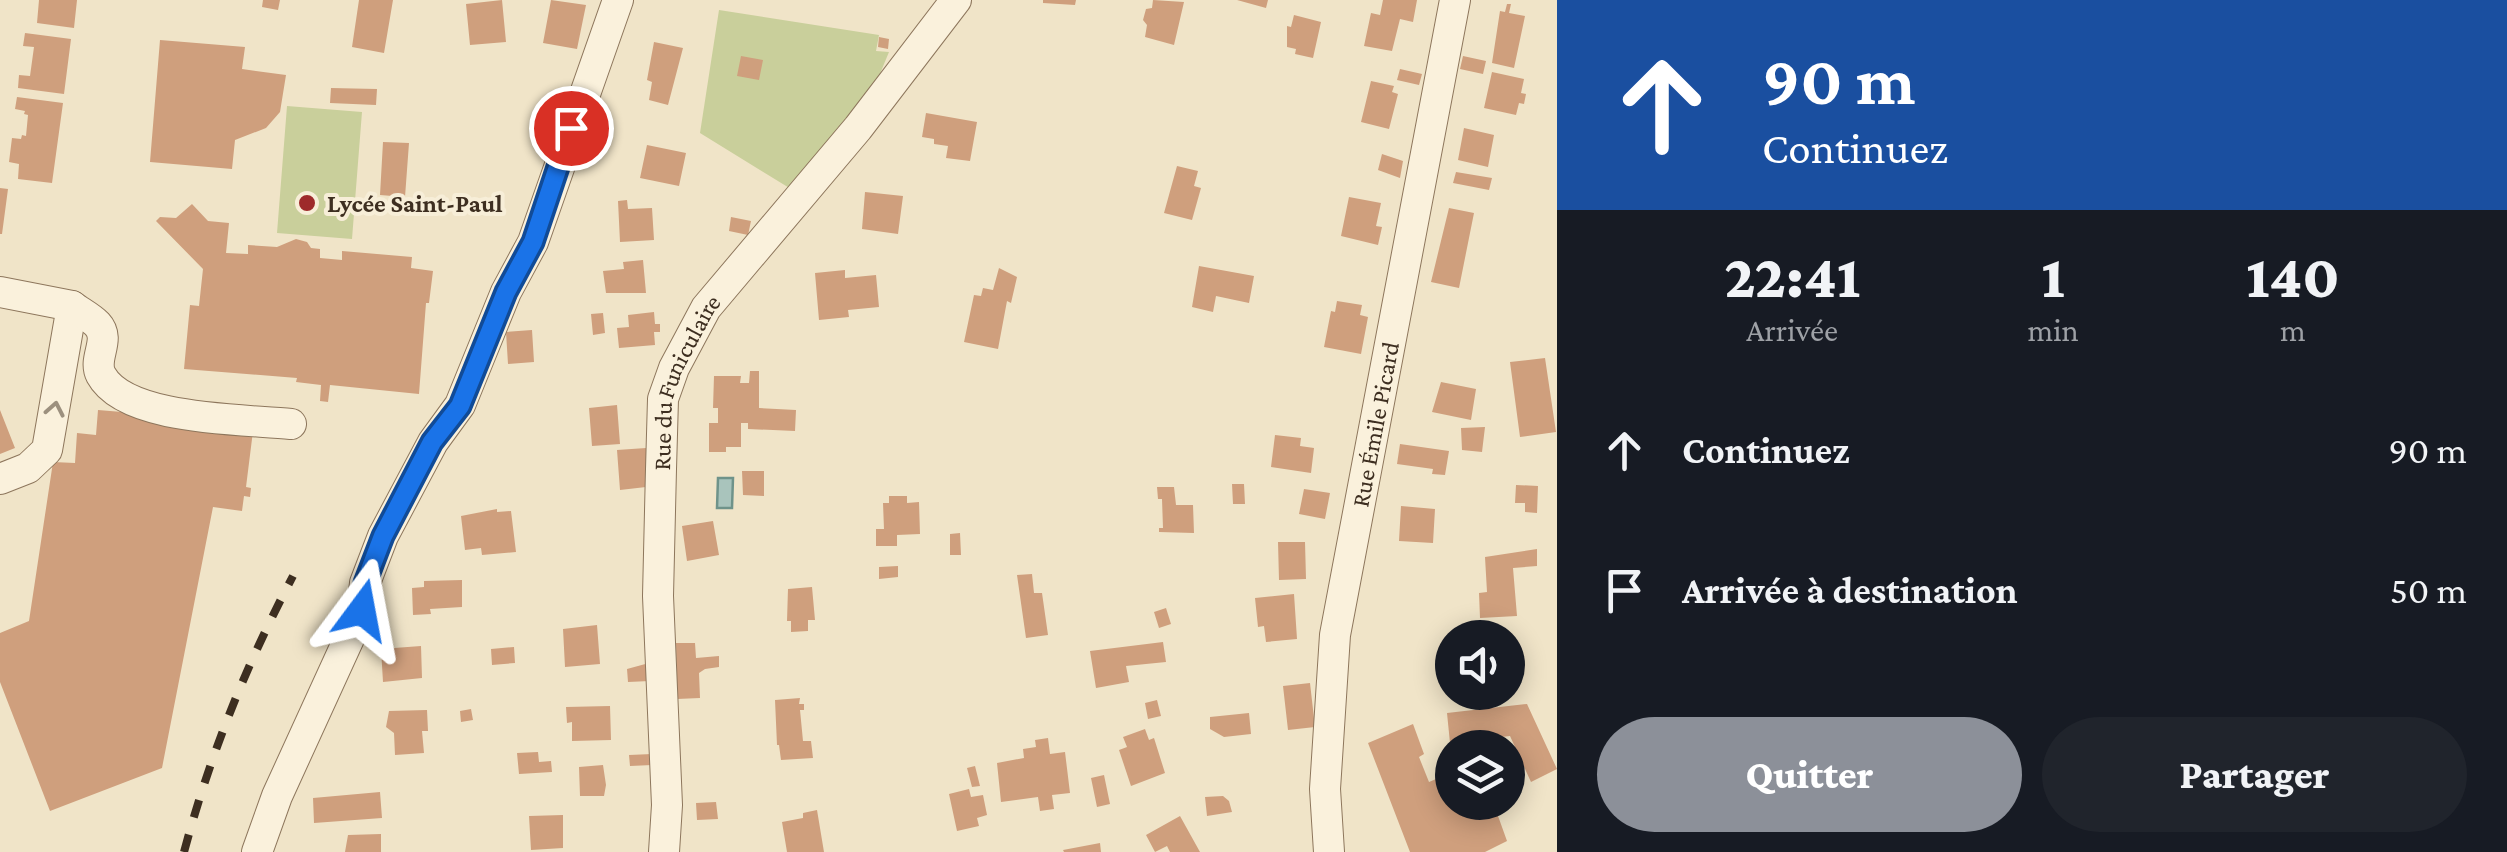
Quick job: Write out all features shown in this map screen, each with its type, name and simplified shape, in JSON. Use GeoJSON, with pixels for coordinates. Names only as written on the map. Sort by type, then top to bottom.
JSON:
{"type":"FeatureCollection","features":[{"type":"Feature","properties":{"kind":"street"},"geometry":{"type":"LineString","coordinates":[[257,852],[277,796],[362,610],[365,583],[383,536],[432,442],[460,406],[506,292],[533,242],[618,0]]}},
{"type":"Feature","properties":{"kind":"street","name":"Rue du Funiculaire"},"geometry":{"type":"LineString","coordinates":[[664,852],[666,806],[659,635],[663,399],[674,368],[706,308],[858,128],[956,0]]}},
{"type":"Feature","properties":{"kind":"street","name":"Rue Émile Picard"},"geometry":{"type":"LineString","coordinates":[[1329,852],[1325,790],[1335,635],[1455,0]]}},
{"type":"Feature","properties":{"kind":"street"},"geometry":{"type":"LineString","coordinates":[[0,292],[72,306],[100,326],[104,342],[98,362],[101,375],[116,391],[135,402],[164,411],[291,424]]}},
{"type":"Feature","properties":{"kind":"street"},"geometry":{"type":"LineString","coordinates":[[0,479],[28,468],[47,450],[72,306]]}},
{"type":"Feature","properties":{"kind":"green space"},"geometry":{"type":"Polygon","coordinates":[[[719,10],[879,35],[876,51],[889,52],[872,93],[791,189],[700,133],[719,10]]]}},
{"type":"Feature","properties":{"kind":"green space"},"geometry":{"type":"Polygon","coordinates":[[[287,106],[362,112],[352,239],[277,233],[287,106]]]}},
{"type":"Feature","properties":{"kind":"water"},"geometry":{"type":"Polygon","coordinates":[[[718,478],[733,478],[732,508],[717,508],[718,478]]]}},
{"type":"Feature","properties":{"kind":"building"},"geometry":{"type":"Polygon","coordinates":[[[39,0],[77,0],[74,28],[37,23],[39,0]]]}},
{"type":"Feature","properties":{"kind":"building"},"geometry":{"type":"Polygon","coordinates":[[[263,0],[280,0],[278,10],[262,7],[263,0]]]}},
{"type":"Feature","properties":{"kind":"building"},"geometry":{"type":"Polygon","coordinates":[[[359,0],[393,0],[384,53],[352,47],[359,0]]]}},
{"type":"Feature","properties":{"kind":"building"},"geometry":{"type":"Polygon","coordinates":[[[502,0],[506,42],[470,45],[466,4],[502,0]]]}},
{"type":"Feature","properties":{"kind":"building"},"geometry":{"type":"Polygon","coordinates":[[[551,0],[586,5],[577,49],[543,43],[551,0]]]}},
{"type":"Feature","properties":{"kind":"building"},"geometry":{"type":"Polygon","coordinates":[[[1043,0],[1076,0],[1075,5],[1043,0]]]}},
{"type":"Feature","properties":{"kind":"building"},"geometry":{"type":"Polygon","coordinates":[[[1153,0],[1184,2],[1174,45],[1145,37],[1147,25],[1143,20],[1153,0]]]}},
{"type":"Feature","properties":{"kind":"building"},"geometry":{"type":"Polygon","coordinates":[[[1237,0],[1268,0],[1266,8],[1237,0]]]}},
{"type":"Feature","properties":{"kind":"building"},"geometry":{"type":"Polygon","coordinates":[[[1383,0],[1417,0],[1413,22],[1400,19],[1392,51],[1364,46],[1371,13],[1380,15],[1383,0]]]}},
{"type":"Feature","properties":{"kind":"building"},"geometry":{"type":"Polygon","coordinates":[[[1507,4],[1511,4],[1509,13],[1525,16],[1514,68],[1492,63],[1500,11],[1505,12],[1507,4]]]}},
{"type":"Feature","properties":{"kind":"building"},"geometry":{"type":"Polygon","coordinates":[[[1294,15],[1321,22],[1313,58],[1295,54],[1296,49],[1287,47],[1287,26],[1291,27],[1294,15]]]}},
{"type":"Feature","properties":{"kind":"building"},"geometry":{"type":"Polygon","coordinates":[[[25,33],[71,39],[64,94],[18,88],[19,75],[30,76],[34,47],[23,46],[25,33]]]}},
{"type":"Feature","properties":{"kind":"building"},"geometry":{"type":"Polygon","coordinates":[[[879,37],[889,39],[888,49],[878,47],[879,37]]]}},
{"type":"Feature","properties":{"kind":"building"},"geometry":{"type":"Polygon","coordinates":[[[160,40],[245,47],[242,69],[286,75],[280,112],[266,128],[235,140],[232,169],[150,162],[160,40]]]}},
{"type":"Feature","properties":{"kind":"building"},"geometry":{"type":"Polygon","coordinates":[[[654,42],[683,48],[668,105],[649,100],[652,82],[647,80],[654,42]]]}},
{"type":"Feature","properties":{"kind":"building"},"geometry":{"type":"Polygon","coordinates":[[[741,56],[763,60],[759,80],[737,76],[741,56]]]}},
{"type":"Feature","properties":{"kind":"building"},"geometry":{"type":"Polygon","coordinates":[[[1463,56],[1486,61],[1483,74],[1460,69],[1463,56]]]}},
{"type":"Feature","properties":{"kind":"building"},"geometry":{"type":"Polygon","coordinates":[[[1400,69],[1422,74],[1419,85],[1397,80],[1400,69]]]}},
{"type":"Feature","properties":{"kind":"building"},"geometry":{"type":"Polygon","coordinates":[[[1492,72],[1524,79],[1524,104],[1519,103],[1516,115],[1484,108],[1492,72]]]}},
{"type":"Feature","properties":{"kind":"building"},"geometry":{"type":"Polygon","coordinates":[[[1371,81],[1394,86],[1392,92],[1398,94],[1389,129],[1361,122],[1371,81]]]}},
{"type":"Feature","properties":{"kind":"building"},"geometry":{"type":"Polygon","coordinates":[[[331,88],[377,89],[376,105],[330,103],[331,88]]]}},
{"type":"Feature","properties":{"kind":"building"},"geometry":{"type":"Polygon","coordinates":[[[17,97],[63,103],[52,183],[18,179],[19,164],[9,162],[12,138],[26,136],[28,115],[15,109],[17,97]]]}},
{"type":"Feature","properties":{"kind":"building"},"geometry":{"type":"Polygon","coordinates":[[[926,113],[977,122],[970,161],[946,158],[948,146],[922,137],[926,113]]]}},
{"type":"Feature","properties":{"kind":"building"},"geometry":{"type":"Polygon","coordinates":[[[1464,128],[1494,135],[1488,167],[1458,160],[1464,128]]]}},
{"type":"Feature","properties":{"kind":"building"},"geometry":{"type":"Polygon","coordinates":[[[383,142],[409,143],[405,197],[380,195],[383,142]]]}},
{"type":"Feature","properties":{"kind":"building"},"geometry":{"type":"Polygon","coordinates":[[[647,145],[686,153],[679,186],[640,178],[647,145]]]}},
{"type":"Feature","properties":{"kind":"building"},"geometry":{"type":"Polygon","coordinates":[[[1382,154],[1403,161],[1400,178],[1378,170],[1382,154]]]}},
{"type":"Feature","properties":{"kind":"building"},"geometry":{"type":"Polygon","coordinates":[[[1177,166],[1198,171],[1194,186],[1201,188],[1192,220],[1164,213],[1177,166]]]}},
{"type":"Feature","properties":{"kind":"building"},"geometry":{"type":"Polygon","coordinates":[[[1456,172],[1492,178],[1489,190],[1453,183],[1456,172]]]}},
{"type":"Feature","properties":{"kind":"building"},"geometry":{"type":"Polygon","coordinates":[[[0,188],[8,189],[2,234],[0,234],[0,188]]]}},
{"type":"Feature","properties":{"kind":"building"},"geometry":{"type":"Polygon","coordinates":[[[865,192],[903,196],[898,234],[862,229],[865,192]]]}},
{"type":"Feature","properties":{"kind":"building"},"geometry":{"type":"Polygon","coordinates":[[[1349,197],[1381,203],[1376,226],[1382,227],[1378,245],[1341,236],[1349,197]]]}},
{"type":"Feature","properties":{"kind":"building"},"geometry":{"type":"Polygon","coordinates":[[[627,200],[628,209],[652,208],[654,240],[620,242],[618,201],[627,200]]]}},
{"type":"Feature","properties":{"kind":"building"},"geometry":{"type":"Polygon","coordinates":[[[192,204],[208,221],[229,223],[226,253],[248,254],[248,245],[277,247],[296,239],[320,249],[320,258],[342,260],[342,251],[412,257],[411,268],[433,271],[426,303],[419,394],[330,385],[328,402],[320,401],[321,385],[296,382],[297,378],[184,369],[190,305],[199,306],[203,269],[156,221],[160,217],[176,218],[192,204]]]}},
{"type":"Feature","properties":{"kind":"building"},"geometry":{"type":"Polygon","coordinates":[[[1449,208],[1474,213],[1459,288],[1431,282],[1449,208]]]}},
{"type":"Feature","properties":{"kind":"building"},"geometry":{"type":"Polygon","coordinates":[[[731,217],[751,221],[748,235],[729,231],[731,217]]]}},
{"type":"Feature","properties":{"kind":"building"},"geometry":{"type":"Polygon","coordinates":[[[643,260],[646,293],[606,293],[603,271],[624,269],[623,262],[643,260]]]}},
{"type":"Feature","properties":{"kind":"building"},"geometry":{"type":"Polygon","coordinates":[[[1199,266],[1254,276],[1249,303],[1216,296],[1213,312],[1192,307],[1199,266]]]}},
{"type":"Feature","properties":{"kind":"building"},"geometry":{"type":"Polygon","coordinates":[[[999,268],[1017,277],[1011,303],[1007,301],[998,349],[964,342],[974,295],[981,296],[983,288],[993,290],[999,268]]]}},
{"type":"Feature","properties":{"kind":"building"},"geometry":{"type":"Polygon","coordinates":[[[845,270],[845,278],[876,275],[879,307],[848,310],[849,317],[819,320],[815,273],[845,270]]]}},
{"type":"Feature","properties":{"kind":"building"},"geometry":{"type":"Polygon","coordinates":[[[1337,301],[1362,305],[1360,315],[1368,317],[1361,354],[1324,347],[1331,311],[1335,312],[1337,301]]]}},
{"type":"Feature","properties":{"kind":"building"},"geometry":{"type":"Polygon","coordinates":[[[654,312],[655,324],[660,324],[660,332],[654,332],[655,345],[619,348],[617,328],[629,327],[628,315],[654,312]]]}},
{"type":"Feature","properties":{"kind":"building"},"geometry":{"type":"Polygon","coordinates":[[[603,313],[605,333],[593,335],[591,314],[603,313]]]}},
{"type":"Feature","properties":{"kind":"building"},"geometry":{"type":"Polygon","coordinates":[[[532,330],[534,362],[508,364],[506,332],[532,330]]]}},
{"type":"Feature","properties":{"kind":"building"},"geometry":{"type":"Polygon","coordinates":[[[1545,358],[1556,432],[1520,437],[1510,362],[1545,358]]]}},
{"type":"Feature","properties":{"kind":"building"},"geometry":{"type":"Polygon","coordinates":[[[750,371],[759,371],[759,408],[796,410],[795,431],[748,429],[748,423],[741,423],[741,447],[709,452],[709,423],[718,423],[718,408],[713,408],[714,376],[741,376],[740,383],[749,383],[750,371]]]}},
{"type":"Feature","properties":{"kind":"building"},"geometry":{"type":"Polygon","coordinates":[[[1441,382],[1476,389],[1471,420],[1432,412],[1441,382]]]}},
{"type":"Feature","properties":{"kind":"building"},"geometry":{"type":"Polygon","coordinates":[[[617,405],[620,444],[592,446],[589,408],[617,405]]]}},
{"type":"Feature","properties":{"kind":"building"},"geometry":{"type":"Polygon","coordinates":[[[0,410],[15,448],[0,454],[0,410]]]}},
{"type":"Feature","properties":{"kind":"building"},"geometry":{"type":"Polygon","coordinates":[[[98,410],[254,423],[246,487],[251,488],[250,497],[244,496],[242,511],[213,507],[162,768],[50,811],[0,682],[0,633],[29,621],[53,462],[75,463],[77,433],[96,435],[98,410]]]}},
{"type":"Feature","properties":{"kind":"building"},"geometry":{"type":"Polygon","coordinates":[[[1485,427],[1482,452],[1462,450],[1461,428],[1485,427]]]}},
{"type":"Feature","properties":{"kind":"building"},"geometry":{"type":"Polygon","coordinates":[[[1275,435],[1301,438],[1300,446],[1314,448],[1311,473],[1271,467],[1275,435]]]}},
{"type":"Feature","properties":{"kind":"building"},"geometry":{"type":"Polygon","coordinates":[[[1400,444],[1449,451],[1445,475],[1432,474],[1433,469],[1397,464],[1400,444]]]}},
{"type":"Feature","properties":{"kind":"building"},"geometry":{"type":"Polygon","coordinates":[[[646,448],[646,487],[620,490],[617,450],[646,448]]]}},
{"type":"Feature","properties":{"kind":"building"},"geometry":{"type":"Polygon","coordinates":[[[742,471],[764,471],[764,496],[743,495],[742,471]]]}},
{"type":"Feature","properties":{"kind":"building"},"geometry":{"type":"Polygon","coordinates":[[[1232,484],[1244,484],[1245,504],[1233,504],[1232,484]]]}},
{"type":"Feature","properties":{"kind":"building"},"geometry":{"type":"Polygon","coordinates":[[[1516,485],[1538,486],[1537,513],[1525,512],[1525,503],[1515,503],[1516,485]]]}},
{"type":"Feature","properties":{"kind":"building"},"geometry":{"type":"Polygon","coordinates":[[[1157,487],[1174,487],[1176,505],[1193,505],[1194,533],[1159,532],[1163,528],[1162,499],[1158,499],[1157,487]]]}},
{"type":"Feature","properties":{"kind":"building"},"geometry":{"type":"Polygon","coordinates":[[[1304,489],[1330,493],[1325,519],[1299,514],[1304,489]]]}},
{"type":"Feature","properties":{"kind":"building"},"geometry":{"type":"Polygon","coordinates":[[[889,496],[907,496],[907,503],[919,502],[920,534],[897,535],[897,546],[876,546],[876,529],[884,529],[883,503],[889,503],[889,496]]]}},
{"type":"Feature","properties":{"kind":"building"},"geometry":{"type":"Polygon","coordinates":[[[1401,506],[1435,509],[1433,543],[1399,541],[1401,506]]]}},
{"type":"Feature","properties":{"kind":"building"},"geometry":{"type":"Polygon","coordinates":[[[497,509],[511,511],[516,552],[482,555],[481,548],[465,550],[461,516],[497,509]]]}},
{"type":"Feature","properties":{"kind":"building"},"geometry":{"type":"Polygon","coordinates":[[[713,521],[719,555],[687,561],[682,526],[713,521]]]}},
{"type":"Feature","properties":{"kind":"building"},"geometry":{"type":"Polygon","coordinates":[[[960,533],[961,555],[950,555],[950,534],[960,533]]]}},
{"type":"Feature","properties":{"kind":"building"},"geometry":{"type":"Polygon","coordinates":[[[1278,542],[1305,542],[1306,579],[1279,580],[1278,542]]]}},
{"type":"Feature","properties":{"kind":"building"},"geometry":{"type":"Polygon","coordinates":[[[1537,549],[1537,566],[1513,568],[1517,616],[1480,618],[1479,593],[1487,592],[1485,557],[1537,549]]]}},
{"type":"Feature","properties":{"kind":"building"},"geometry":{"type":"Polygon","coordinates":[[[898,566],[898,577],[879,579],[879,567],[898,566]]]}},
{"type":"Feature","properties":{"kind":"building"},"geometry":{"type":"Polygon","coordinates":[[[1032,574],[1034,593],[1042,593],[1048,635],[1026,638],[1017,575],[1032,574]]]}},
{"type":"Feature","properties":{"kind":"building"},"geometry":{"type":"Polygon","coordinates":[[[462,580],[462,607],[430,609],[431,614],[413,615],[412,588],[424,587],[424,581],[462,580]]]}},
{"type":"Feature","properties":{"kind":"building"},"geometry":{"type":"Polygon","coordinates":[[[812,587],[815,620],[808,620],[808,631],[791,632],[791,621],[787,621],[788,589],[812,587]]]}},
{"type":"Feature","properties":{"kind":"building"},"geometry":{"type":"Polygon","coordinates":[[[1294,594],[1297,639],[1266,642],[1264,626],[1258,627],[1255,598],[1294,594]]]}},
{"type":"Feature","properties":{"kind":"building"},"geometry":{"type":"Polygon","coordinates":[[[1166,608],[1171,624],[1159,628],[1154,612],[1166,608]]]}},
{"type":"Feature","properties":{"kind":"building"},"geometry":{"type":"Polygon","coordinates":[[[597,625],[600,664],[565,667],[563,629],[597,625]]]}},
{"type":"Feature","properties":{"kind":"building"},"geometry":{"type":"Polygon","coordinates":[[[1163,642],[1166,662],[1126,666],[1129,682],[1096,688],[1090,651],[1163,642]]]}},
{"type":"Feature","properties":{"kind":"building"},"geometry":{"type":"Polygon","coordinates":[[[676,643],[695,643],[696,658],[719,656],[719,667],[699,673],[700,698],[677,699],[676,643]]]}},
{"type":"Feature","properties":{"kind":"building"},"geometry":{"type":"Polygon","coordinates":[[[421,646],[422,678],[383,682],[381,649],[421,646]]]}},
{"type":"Feature","properties":{"kind":"building"},"geometry":{"type":"Polygon","coordinates":[[[514,647],[515,663],[492,665],[491,649],[514,647]]]}},
{"type":"Feature","properties":{"kind":"building"},"geometry":{"type":"Polygon","coordinates":[[[649,663],[650,681],[628,682],[627,669],[649,663]]]}},
{"type":"Feature","properties":{"kind":"building"},"geometry":{"type":"Polygon","coordinates":[[[1310,683],[1315,727],[1288,730],[1283,686],[1310,683]]]}},
{"type":"Feature","properties":{"kind":"building"},"geometry":{"type":"Polygon","coordinates":[[[800,698],[799,704],[804,704],[804,710],[800,710],[803,741],[811,741],[813,758],[781,760],[775,700],[800,698]]]}},
{"type":"Feature","properties":{"kind":"building"},"geometry":{"type":"Polygon","coordinates":[[[1157,700],[1161,716],[1148,719],[1145,703],[1157,700]]]}},
{"type":"Feature","properties":{"kind":"building"},"geometry":{"type":"Polygon","coordinates":[[[1525,704],[1557,769],[1531,782],[1525,769],[1525,730],[1449,730],[1447,713],[1525,710],[1525,704]]]}},
{"type":"Feature","properties":{"kind":"building"},"geometry":{"type":"Polygon","coordinates":[[[610,706],[611,740],[572,741],[572,722],[567,723],[566,707],[610,706]]]}},
{"type":"Feature","properties":{"kind":"building"},"geometry":{"type":"Polygon","coordinates":[[[471,709],[473,720],[461,722],[460,711],[471,709]]]}},
{"type":"Feature","properties":{"kind":"building"},"geometry":{"type":"Polygon","coordinates":[[[427,710],[428,731],[422,731],[424,753],[395,755],[394,733],[386,727],[389,711],[427,710]]]}},
{"type":"Feature","properties":{"kind":"building"},"geometry":{"type":"Polygon","coordinates":[[[1249,713],[1251,734],[1224,737],[1210,729],[1210,717],[1249,713]]]}},
{"type":"Feature","properties":{"kind":"building"},"geometry":{"type":"Polygon","coordinates":[[[1413,724],[1424,754],[1419,757],[1429,782],[1435,779],[1435,820],[1499,820],[1507,841],[1485,852],[1410,852],[1368,743],[1413,724]]]}},
{"type":"Feature","properties":{"kind":"building"},"geometry":{"type":"Polygon","coordinates":[[[1145,729],[1149,740],[1154,738],[1165,773],[1131,786],[1119,750],[1127,747],[1123,737],[1145,729]]]}},
{"type":"Feature","properties":{"kind":"building"},"geometry":{"type":"Polygon","coordinates":[[[1048,738],[1050,754],[1065,752],[1070,793],[1052,795],[1054,809],[1040,811],[1038,797],[1001,802],[997,763],[1024,758],[1023,749],[1036,747],[1035,740],[1048,738]]]}},
{"type":"Feature","properties":{"kind":"building"},"geometry":{"type":"Polygon","coordinates":[[[538,752],[539,762],[551,761],[552,772],[519,774],[517,753],[538,752]]]}},
{"type":"Feature","properties":{"kind":"building"},"geometry":{"type":"Polygon","coordinates":[[[652,754],[652,765],[630,766],[629,755],[652,754]]]}},
{"type":"Feature","properties":{"kind":"building"},"geometry":{"type":"Polygon","coordinates":[[[603,765],[604,796],[580,796],[579,767],[603,765]]]}},
{"type":"Feature","properties":{"kind":"building"},"geometry":{"type":"Polygon","coordinates":[[[975,766],[980,786],[972,787],[967,768],[975,766]]]}},
{"type":"Feature","properties":{"kind":"building"},"geometry":{"type":"Polygon","coordinates":[[[1104,775],[1110,804],[1097,807],[1091,778],[1104,775]]]}},
{"type":"Feature","properties":{"kind":"building"},"geometry":{"type":"Polygon","coordinates":[[[969,789],[971,797],[983,795],[987,815],[977,818],[979,826],[957,831],[949,794],[969,789]]]}},
{"type":"Feature","properties":{"kind":"building"},"geometry":{"type":"Polygon","coordinates":[[[380,792],[382,818],[314,823],[313,798],[380,792]]]}},
{"type":"Feature","properties":{"kind":"building"},"geometry":{"type":"Polygon","coordinates":[[[1223,796],[1232,812],[1207,816],[1205,797],[1223,796]]]}},
{"type":"Feature","properties":{"kind":"building"},"geometry":{"type":"Polygon","coordinates":[[[716,802],[718,819],[697,820],[696,803],[716,802]]]}},
{"type":"Feature","properties":{"kind":"building"},"geometry":{"type":"Polygon","coordinates":[[[817,810],[824,852],[787,852],[782,822],[803,818],[803,813],[817,810]]]}},
{"type":"Feature","properties":{"kind":"building"},"geometry":{"type":"Polygon","coordinates":[[[563,815],[563,848],[531,850],[529,816],[563,815]]]}},
{"type":"Feature","properties":{"kind":"building"},"geometry":{"type":"Polygon","coordinates":[[[1180,816],[1200,852],[1170,852],[1167,846],[1155,852],[1146,835],[1180,816]]]}},
{"type":"Feature","properties":{"kind":"building"},"geometry":{"type":"Polygon","coordinates":[[[381,834],[381,852],[345,852],[348,835],[381,834]]]}},
{"type":"Feature","properties":{"kind":"building"},"geometry":{"type":"Polygon","coordinates":[[[1100,843],[1101,852],[1063,850],[1100,843]]]}},
{"type":"Feature","properties":{"kind":"railway"},"geometry":{"type":"LineString","coordinates":[[184,852],[231,711],[293,576]]}},
{"type":"Feature","properties":{"kind":"place","name":"Lycée Saint-Paul"},"geometry":{"type":"Point","coordinates":[307,203]}},
{"type":"Feature","properties":{"kind":"route"},"geometry":{"type":"LineString","coordinates":[[362,610],[365,583],[383,536],[432,442],[460,406],[506,292],[533,242],[571,128]]}}]}
